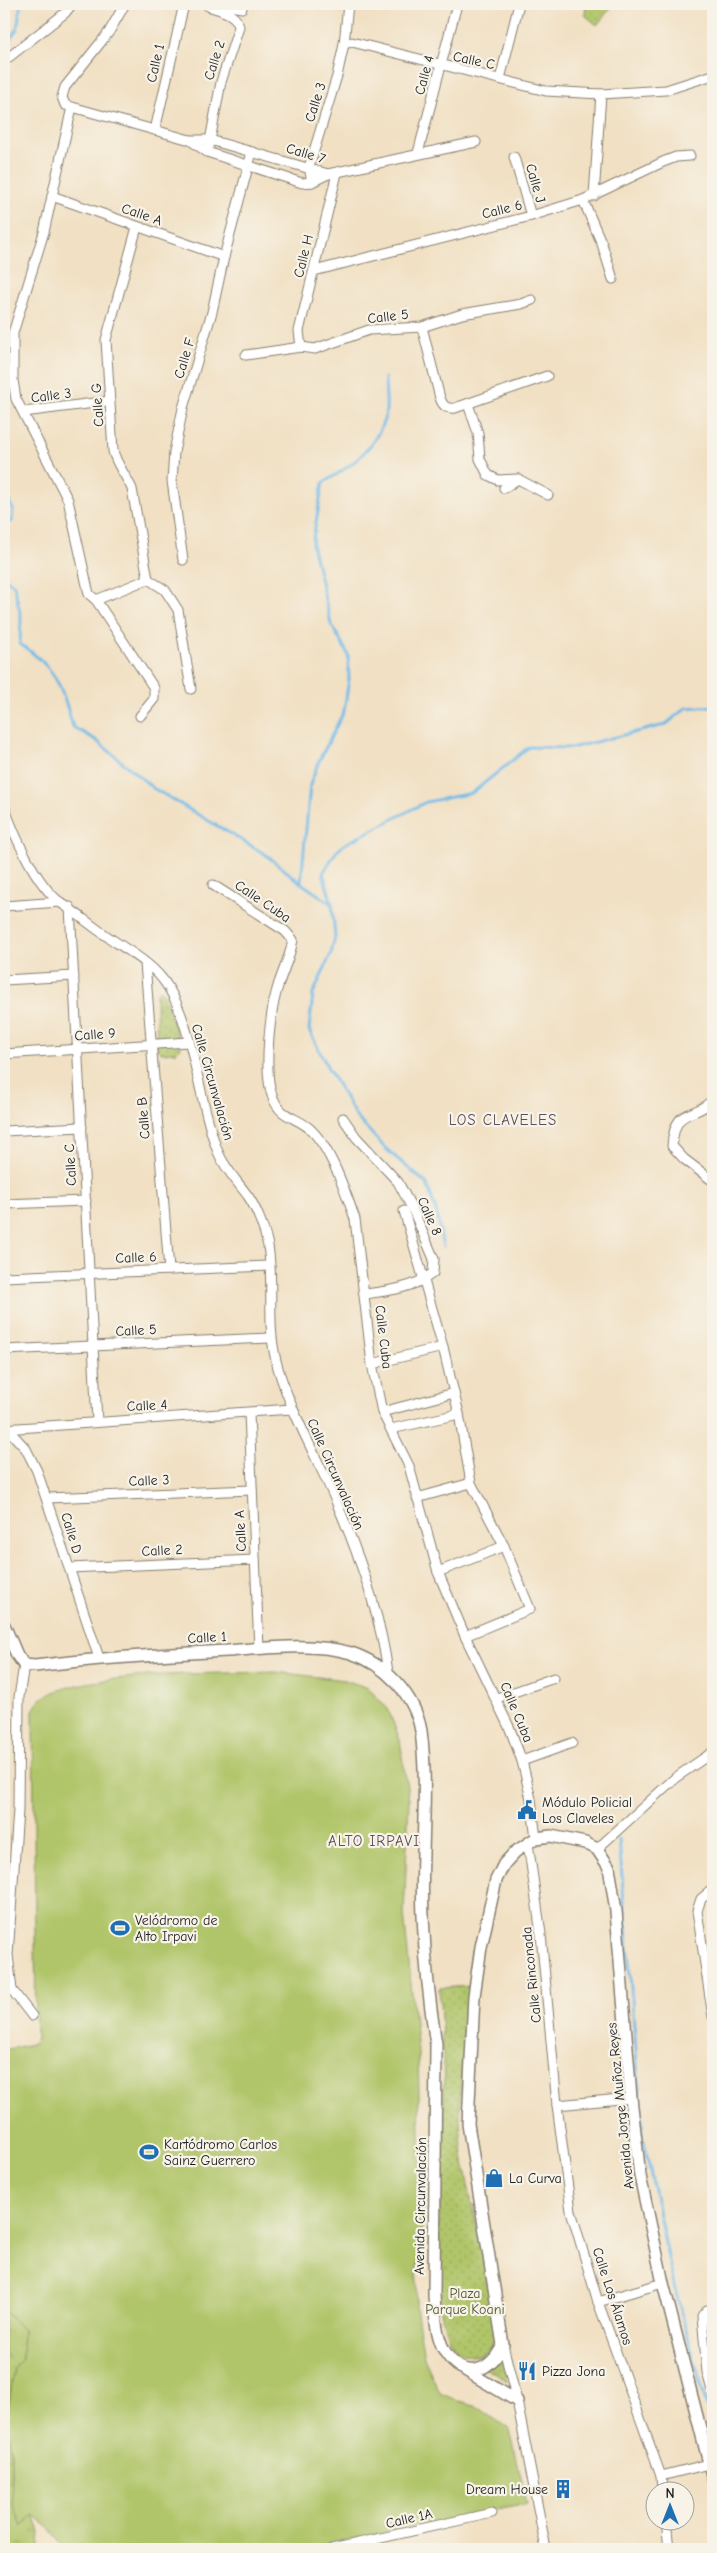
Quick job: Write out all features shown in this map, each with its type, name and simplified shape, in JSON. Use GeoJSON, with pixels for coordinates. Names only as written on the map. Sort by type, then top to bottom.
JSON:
{"type":"FeatureCollection","features":[{"type":"Feature","properties":{"kind":"street"},"geometry":{"type":"LineString","coordinates":[[4,61],[65,13],[72,4]]}},
{"type":"Feature","properties":{"kind":"street"},"geometry":{"type":"LineString","coordinates":[[125,4],[109,32],[65,87],[62,101],[65,105],[72,107],[52,196],[13,333],[13,380],[16,399],[68,500],[89,594],[96,600],[154,688],[154,699],[140,716]]}},
{"type":"Feature","properties":{"kind":"street","name":"Calle 1"},"geometry":{"type":"LineString","coordinates":[[155,130],[184,4]]}},
{"type":"Feature","properties":{"kind":"street"},"geometry":{"type":"LineString","coordinates":[[210,4],[242,6]]}},
{"type":"Feature","properties":{"kind":"street","name":"Calle 2"},"geometry":{"type":"LineString","coordinates":[[210,4],[231,15],[238,22],[239,27],[221,82],[210,140]]}},
{"type":"Feature","properties":{"kind":"street","name":"Calle 3"},"geometry":{"type":"LineString","coordinates":[[309,167],[320,128],[325,121],[344,44],[348,4]]}},
{"type":"Feature","properties":{"kind":"street","name":"Calle 4"},"geometry":{"type":"LineString","coordinates":[[418,153],[457,4]]}},
{"type":"Feature","properties":{"kind":"street"},"geometry":{"type":"LineString","coordinates":[[500,80],[519,4]]}},
{"type":"Feature","properties":{"kind":"street","name":"Calle C"},"geometry":{"type":"LineString","coordinates":[[344,44],[352,42],[546,91],[600,94],[666,90],[713,75]]}},
{"type":"Feature","properties":{"kind":"street"},"geometry":{"type":"LineString","coordinates":[[594,196],[600,94]]}},
{"type":"Feature","properties":{"kind":"street","name":"Calle 7"},"geometry":{"type":"LineString","coordinates":[[72,107],[190,140],[210,140],[333,173]]}},
{"type":"Feature","properties":{"kind":"street","name":"Calle 7"},"geometry":{"type":"LineString","coordinates":[[190,140],[207,152],[302,183],[312,182],[333,173]]}},
{"type":"Feature","properties":{"kind":"street"},"geometry":{"type":"LineString","coordinates":[[207,152],[210,140]]}},
{"type":"Feature","properties":{"kind":"street"},"geometry":{"type":"LineString","coordinates":[[333,173],[418,153],[476,142]]}},
{"type":"Feature","properties":{"kind":"street","name":"Calle F"},"geometry":{"type":"LineString","coordinates":[[183,560],[172,481],[174,452],[183,408],[212,312],[224,257],[252,152]]}},
{"type":"Feature","properties":{"kind":"street","name":"Calle 6"},"geometry":{"type":"LineString","coordinates":[[314,271],[531,216],[584,200],[663,162],[676,157],[690,156]]}},
{"type":"Feature","properties":{"kind":"street","name":"Calle J"},"geometry":{"type":"LineString","coordinates":[[514,157],[531,216]]}},
{"type":"Feature","properties":{"kind":"street"},"geometry":{"type":"LineString","coordinates":[[309,167],[312,182]]}},
{"type":"Feature","properties":{"kind":"street","name":"Calle H"},"geometry":{"type":"LineString","coordinates":[[300,347],[299,331],[314,271],[333,173]]}},
{"type":"Feature","properties":{"kind":"street","name":"Calle A"},"geometry":{"type":"LineString","coordinates":[[52,196],[224,257]]}},
{"type":"Feature","properties":{"kind":"street"},"geometry":{"type":"LineString","coordinates":[[584,200],[602,244],[612,278]]}},
{"type":"Feature","properties":{"kind":"street","name":"Calle G"},"geometry":{"type":"LineString","coordinates":[[137,227],[106,340],[116,465],[132,489],[148,578]]}},
{"type":"Feature","properties":{"kind":"street","name":"Calle 5"},"geometry":{"type":"LineString","coordinates":[[246,355],[300,347],[315,349],[382,328],[422,327],[462,314],[521,304],[532,300]]}},
{"type":"Feature","properties":{"kind":"street"},"geometry":{"type":"LineString","coordinates":[[422,327],[442,404],[451,409],[547,376]]}},
{"type":"Feature","properties":{"kind":"street","name":"Calle 3"},"geometry":{"type":"LineString","coordinates":[[24,412],[110,401]]}},
{"type":"Feature","properties":{"kind":"street"},"geometry":{"type":"LineString","coordinates":[[468,404],[477,428],[480,458],[488,475],[498,480],[518,479],[548,495]]}},
{"type":"Feature","properties":{"kind":"street"},"geometry":{"type":"LineString","coordinates":[[504,488],[518,479]]}},
{"type":"Feature","properties":{"kind":"street"},"geometry":{"type":"LineString","coordinates":[[96,600],[148,578],[165,590],[178,610],[191,689]]}},
{"type":"Feature","properties":{"kind":"street","name":"Calle Circunvalación"},"geometry":{"type":"LineString","coordinates":[[4,806],[14,832],[35,873],[60,902],[70,907],[145,964],[155,969],[169,988],[188,1042],[218,1152],[230,1174],[250,1198],[268,1246],[270,1338],[292,1409],[335,1498],[365,1577],[385,1652],[388,1672]]}},
{"type":"Feature","properties":{"kind":"street"},"geometry":{"type":"LineString","coordinates":[[4,833],[14,832]]}},
{"type":"Feature","properties":{"kind":"street","name":"Calle Cuba"},"geometry":{"type":"LineString","coordinates":[[213,885],[285,931],[293,940],[291,953],[279,983],[272,1019],[269,1072],[273,1099],[280,1112],[309,1128],[334,1164],[354,1219],[365,1294],[372,1364],[382,1412],[408,1466],[438,1572],[465,1636],[497,1698],[522,1761],[531,1799],[532,1841]]}},
{"type":"Feature","properties":{"kind":"street"},"geometry":{"type":"LineString","coordinates":[[4,906],[60,902]]}},
{"type":"Feature","properties":{"kind":"street","name":"Calle C"},"geometry":{"type":"LineString","coordinates":[[70,907],[97,1422]]}},
{"type":"Feature","properties":{"kind":"street","name":"Calle B"},"geometry":{"type":"LineString","coordinates":[[145,964],[168,1270]]}},
{"type":"Feature","properties":{"kind":"street"},"geometry":{"type":"LineString","coordinates":[[4,980],[74,976]]}},
{"type":"Feature","properties":{"kind":"street","name":"Calle 9"},"geometry":{"type":"LineString","coordinates":[[4,1054],[188,1042]]}},
{"type":"Feature","properties":{"kind":"street"},"geometry":{"type":"LineString","coordinates":[[713,1099],[710,1103],[685,1115],[673,1128],[672,1146],[684,1159],[713,1181]]}},
{"type":"Feature","properties":{"kind":"street","name":"Calle 8"},"geometry":{"type":"LineString","coordinates":[[344,1118],[356,1137],[398,1182],[413,1210],[434,1259],[433,1273],[424,1280]]}},
{"type":"Feature","properties":{"kind":"street"},"geometry":{"type":"LineString","coordinates":[[4,1131],[82,1127]]}},
{"type":"Feature","properties":{"kind":"street"},"geometry":{"type":"LineString","coordinates":[[4,1204],[86,1201]]}},
{"type":"Feature","properties":{"kind":"street"},"geometry":{"type":"LineString","coordinates":[[404,1211],[443,1347],[459,1414],[471,1483],[504,1546],[530,1609],[465,1636]]}},
{"type":"Feature","properties":{"kind":"street","name":"Calle 6"},"geometry":{"type":"LineString","coordinates":[[4,1277],[269,1266]]}},
{"type":"Feature","properties":{"kind":"street"},"geometry":{"type":"LineString","coordinates":[[365,1294],[412,1286],[424,1280]]}},
{"type":"Feature","properties":{"kind":"street","name":"Calle 5"},"geometry":{"type":"LineString","coordinates":[[4,1350],[270,1338]]}},
{"type":"Feature","properties":{"kind":"street"},"geometry":{"type":"LineString","coordinates":[[372,1364],[443,1347]]}},
{"type":"Feature","properties":{"kind":"street"},"geometry":{"type":"LineString","coordinates":[[382,1412],[454,1392]]}},
{"type":"Feature","properties":{"kind":"street","name":"Calle 4"},"geometry":{"type":"LineString","coordinates":[[4,1427],[292,1409]]}},
{"type":"Feature","properties":{"kind":"street","name":"Calle A"},"geometry":{"type":"LineString","coordinates":[[249,1413],[259,1649]]}},
{"type":"Feature","properties":{"kind":"street"},"geometry":{"type":"LineString","coordinates":[[391,1429],[459,1414]]}},
{"type":"Feature","properties":{"kind":"street","name":"Calle D"},"geometry":{"type":"LineString","coordinates":[[4,1427],[26,1449],[47,1498],[99,1658]]}},
{"type":"Feature","properties":{"kind":"street"},"geometry":{"type":"LineString","coordinates":[[417,1498],[471,1483]]}},
{"type":"Feature","properties":{"kind":"street","name":"Calle 3"},"geometry":{"type":"LineString","coordinates":[[47,1498],[252,1490]]}},
{"type":"Feature","properties":{"kind":"street"},"geometry":{"type":"LineString","coordinates":[[438,1572],[504,1546]]}},
{"type":"Feature","properties":{"kind":"street","name":"Calle 2"},"geometry":{"type":"LineString","coordinates":[[69,1568],[255,1560]]}},
{"type":"Feature","properties":{"kind":"street"},"geometry":{"type":"LineString","coordinates":[[4,1625],[16,1655],[24,1665],[19,1697],[18,1810],[8,1955],[12,1990],[32,2016]]}},
{"type":"Feature","properties":{"kind":"street","name":"Calle 1"},"geometry":{"type":"LineString","coordinates":[[24,1665],[35,1666],[99,1658],[296,1647],[350,1653],[373,1662],[388,1672]]}},
{"type":"Feature","properties":{"kind":"street","name":"Avenida Circunvalación"},"geometry":{"type":"LineString","coordinates":[[388,1672],[411,1703],[420,1730],[425,1836],[423,1915],[430,2006],[436,2044],[434,2294],[437,2330],[443,2347],[453,2362],[517,2401]]}},
{"type":"Feature","properties":{"kind":"street"},"geometry":{"type":"LineString","coordinates":[[497,1698],[554,1678]]}},
{"type":"Feature","properties":{"kind":"street"},"geometry":{"type":"LineString","coordinates":[[522,1761],[572,1743]]}},
{"type":"Feature","properties":{"kind":"street"},"geometry":{"type":"LineString","coordinates":[[546,2549],[517,2401],[503,2345],[491,2258],[471,2153],[468,2124],[470,2066],[474,1996],[481,1947],[496,1880],[504,1864],[514,1852],[532,1841],[551,1836],[570,1838],[597,1849],[675,1778],[713,1752]]}},
{"type":"Feature","properties":{"kind":"street","name":"Calle Rinconada"},"geometry":{"type":"LineString","coordinates":[[532,1841],[557,2105]]}},
{"type":"Feature","properties":{"kind":"street","name":"Avenida Jorge Muñoz Reyes"},"geometry":{"type":"LineString","coordinates":[[597,1849],[610,1868],[616,1911],[631,2098],[640,2176],[663,2283],[713,2480]]}},
{"type":"Feature","properties":{"kind":"street"},"geometry":{"type":"LineString","coordinates":[[713,1889],[702,1900],[697,1911],[713,2017]]}},
{"type":"Feature","properties":{"kind":"street"},"geometry":{"type":"LineString","coordinates":[[557,2105],[631,2098]]}},
{"type":"Feature","properties":{"kind":"street","name":"Calle Los Álamos"},"geometry":{"type":"LineString","coordinates":[[557,2105],[571,2211],[598,2302],[661,2480]]}},
{"type":"Feature","properties":{"kind":"street"},"geometry":{"type":"LineString","coordinates":[[598,2302],[663,2283]]}},
{"type":"Feature","properties":{"kind":"street"},"geometry":{"type":"LineString","coordinates":[[713,2315],[707,2310],[702,2316],[707,2372],[713,2394]]}},
{"type":"Feature","properties":{"kind":"street"},"geometry":{"type":"LineString","coordinates":[[464,2369],[475,2370],[490,2365],[498,2356],[503,2345]]}},
{"type":"Feature","properties":{"kind":"street"},"geometry":{"type":"LineString","coordinates":[[661,2476],[709,2464]]}},
{"type":"Feature","properties":{"kind":"street","name":"Calle 1A"},"geometry":{"type":"LineString","coordinates":[[332,2549],[492,2513]]}},
{"type":"Feature","properties":{"kind":"street"},"geometry":{"type":"LineString","coordinates":[[667,2530],[669,2549]]}},
{"type":"Feature","properties":{"kind":"green space"},"geometry":{"type":"Polygon","coordinates":[[[586,4],[614,4],[597,25],[585,15],[586,4]]]}},
{"type":"Feature","properties":{"kind":"green space"},"geometry":{"type":"Polygon","coordinates":[[[160,990],[164,994],[180,1043],[181,1048],[177,1052],[161,1053],[157,1049],[156,994],[160,990]]]}},
{"type":"Feature","properties":{"kind":"green space"},"geometry":{"type":"Polygon","coordinates":[[[275,1672],[345,1680],[368,1688],[388,1709],[400,1740],[409,1800],[404,1914],[418,2053],[422,2223],[418,2254],[416,2307],[424,2358],[440,2393],[458,2401],[475,2405],[510,2430],[527,2504],[302,2549],[66,2549],[48,2527],[34,2516],[22,2527],[13,2504],[11,2448],[6,2426],[14,2368],[22,2359],[23,2330],[4,2310],[4,2050],[36,2043],[33,1710],[42,1698],[62,1689],[88,1683],[120,1678],[154,1676],[275,1672]]]}},
{"type":"Feature","properties":{"kind":"green space","name":"Plaza Parque Koani"},"geometry":{"type":"Polygon","coordinates":[[[472,1986],[460,2092],[461,2135],[463,2156],[490,2290],[497,2335],[494,2342],[484,2353],[476,2355],[463,2353],[454,2345],[447,2334],[439,2302],[437,2261],[444,2115],[439,1988],[472,1986]]]}},
{"type":"Feature","properties":{"kind":"green space"},"geometry":{"type":"Polygon","coordinates":[[[4,2310],[23,2330],[22,2359],[14,2368],[6,2426],[11,2448],[11,2479],[22,2527],[34,2516],[40,2531],[39,2549],[4,2549],[4,2310]]]}},
{"type":"Feature","properties":{"kind":"green space"},"geometry":{"type":"Polygon","coordinates":[[[502,2355],[507,2381],[485,2368],[502,2355]]]}},
{"type":"Feature","properties":{"kind":"waterway"},"geometry":{"type":"LineString","coordinates":[[4,46],[17,29],[21,4]]}},
{"type":"Feature","properties":{"kind":"waterway"},"geometry":{"type":"LineString","coordinates":[[301,883],[310,785],[318,763],[344,711],[349,680],[348,654],[331,624],[312,544],[323,483],[361,456],[381,429],[386,413],[385,378]]}},
{"type":"Feature","properties":{"kind":"waterway"},"geometry":{"type":"LineString","coordinates":[[4,492],[13,510],[12,521],[4,525]]}},
{"type":"Feature","properties":{"kind":"waterway"},"geometry":{"type":"LineString","coordinates":[[4,577],[14,585],[21,617],[20,644],[42,661],[56,679],[73,727],[96,740],[153,788],[265,854],[301,883],[332,904],[335,937],[331,954],[313,994],[309,1030],[329,1070],[357,1118],[386,1149],[427,1184],[437,1214],[443,1247]]}},
{"type":"Feature","properties":{"kind":"waterway"},"geometry":{"type":"LineString","coordinates":[[332,904],[323,873],[336,852],[345,844],[426,802],[472,793],[529,747],[571,748],[665,725],[686,708],[713,706]]}},
{"type":"Feature","properties":{"kind":"waterway"},"geometry":{"type":"LineString","coordinates":[[619,1839],[643,2137],[674,2286],[713,2428]]}},
{"type":"Feature","properties":{"kind":"place","name":"Módulo Policial Los Claveles"},"geometry":{"type":"Point","coordinates":[527,1810]}},
{"type":"Feature","properties":{"kind":"place","name":"Velódromo de Alto Irpavi"},"geometry":{"type":"Point","coordinates":[120,1928]}},
{"type":"Feature","properties":{"kind":"place","name":"Kartódromo Carlos Sainz Guerrero"},"geometry":{"type":"Point","coordinates":[149,2152]}},
{"type":"Feature","properties":{"kind":"place","name":"La Curva"},"geometry":{"type":"Point","coordinates":[494,2178]}},
{"type":"Feature","properties":{"kind":"place","name":"Pizza Jona"},"geometry":{"type":"Point","coordinates":[527,2371]}},
{"type":"Feature","properties":{"kind":"place","name":"Dream House"},"geometry":{"type":"Point","coordinates":[563,2489]}},
{"type":"Feature","properties":{"kind":"district","name":"LOS CLAVELES"},"geometry":{"type":"Point","coordinates":[503,1120]}},
{"type":"Feature","properties":{"kind":"district","name":"ALTO IRPAVI"},"geometry":{"type":"Point","coordinates":[374,1841]}}]}
